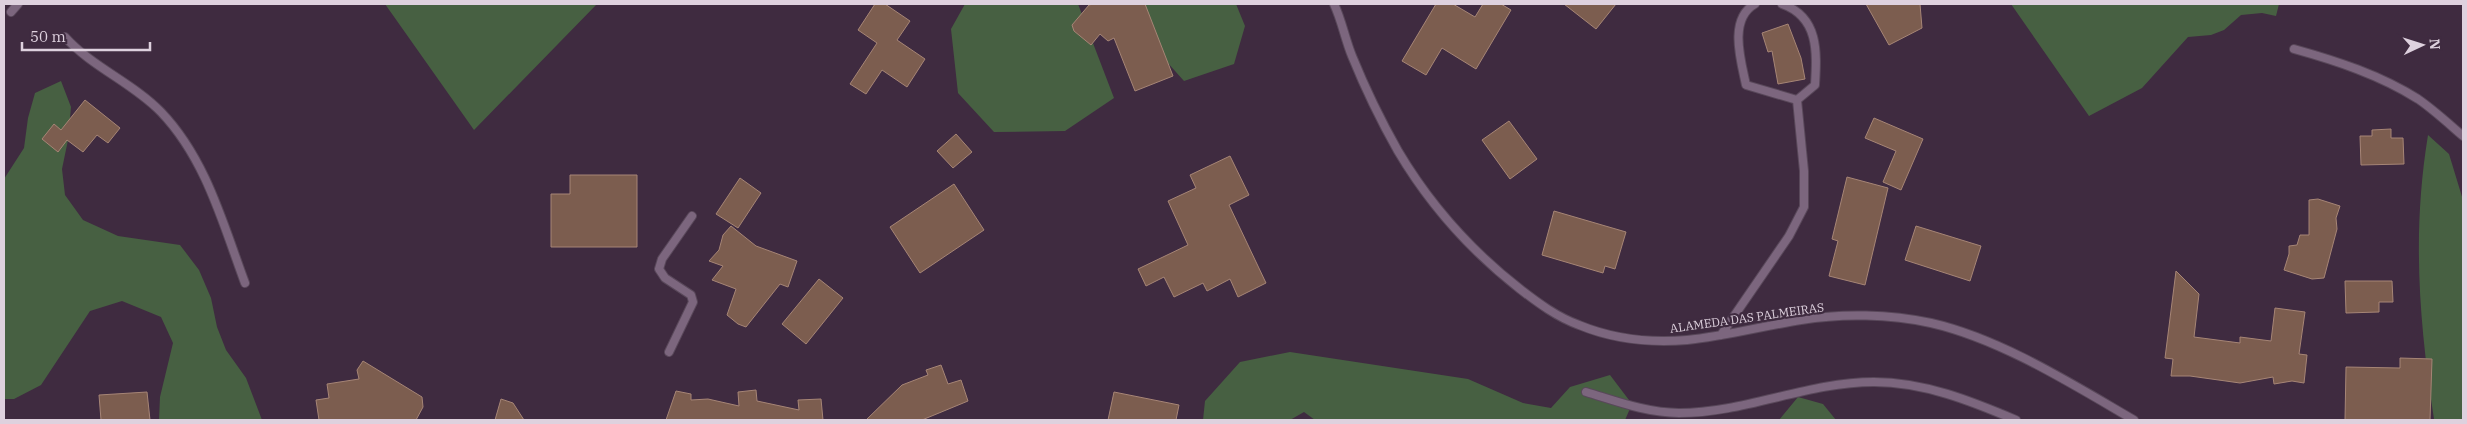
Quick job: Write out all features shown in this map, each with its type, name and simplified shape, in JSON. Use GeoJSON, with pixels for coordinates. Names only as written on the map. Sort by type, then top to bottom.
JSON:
{"type":"FeatureCollection","features":[{"type":"Feature","properties":{"kind":"lane"},"geometry":{"type":"LineString","coordinates":[[11,12],[18,4]]}},
{"type":"Feature","properties":{"kind":"lane","name":"ALAMEDA DAS PALMEIRAS"},"geometry":{"type":"LineString","coordinates":[[1334,4],[1352,55],[1398,150],[1448,223],[1492,268],[1545,308],[1579,326],[1628,338],[1654,342],[1721,335],[1802,319],[1829,317],[1871,317],[1930,323],[1966,334],[2016,356],[2082,390],[2134,420]]}},
{"type":"Feature","properties":{"kind":"lane"},"geometry":{"type":"LineString","coordinates":[[1755,4],[1749,7],[1738,27],[1746,85],[1797,100]]}},
{"type":"Feature","properties":{"kind":"lane"},"geometry":{"type":"LineString","coordinates":[[1782,4],[1794,8],[1809,23],[1816,57],[1815,85],[1797,100]]}},
{"type":"Feature","properties":{"kind":"lane"},"geometry":{"type":"LineString","coordinates":[[65,37],[160,111],[186,143],[210,189],[245,283]]}},
{"type":"Feature","properties":{"kind":"lane"},"geometry":{"type":"LineString","coordinates":[[2294,49],[2357,69],[2390,85],[2418,100],[2463,136]]}},
{"type":"Feature","properties":{"kind":"lane"},"geometry":{"type":"LineString","coordinates":[[1721,335],[1788,236],[1804,207],[1804,171],[1797,100]]}},
{"type":"Feature","properties":{"kind":"lane"},"geometry":{"type":"LineString","coordinates":[[669,352],[693,302],[691,295],[665,278],[659,269],[662,259],[692,216]]}},
{"type":"Feature","properties":{"kind":"lane"},"geometry":{"type":"LineString","coordinates":[[1586,392],[1638,408],[1678,413],[1712,410],[1801,391],[1873,382],[1900,384],[1959,396],[2016,420]]}},
{"type":"Feature","properties":{"kind":"green space"},"geometry":{"type":"Polygon","coordinates":[[[385,4],[597,4],[474,130],[385,4]]]}},
{"type":"Feature","properties":{"kind":"green space"},"geometry":{"type":"Polygon","coordinates":[[[965,4],[1078,4],[1114,98],[1065,131],[994,132],[958,93],[951,29],[965,4]]]}},
{"type":"Feature","properties":{"kind":"green space"},"geometry":{"type":"Polygon","coordinates":[[[1131,4],[1236,4],[1245,26],[1234,64],[1184,81],[1158,52],[1131,4]]]}},
{"type":"Feature","properties":{"kind":"green space"},"geometry":{"type":"Polygon","coordinates":[[[2011,4],[2279,4],[2276,16],[2262,13],[2241,15],[2224,30],[2211,35],[2188,37],[2142,88],[2089,116],[2011,4]]]}},
{"type":"Feature","properties":{"kind":"green space"},"geometry":{"type":"Polygon","coordinates":[[[61,81],[71,107],[68,140],[62,169],[65,195],[83,220],[118,236],[180,245],[199,270],[211,298],[217,327],[226,350],[246,378],[262,420],[159,420],[160,397],[173,343],[161,317],[122,301],[90,311],[41,385],[14,399],[4,399],[4,179],[24,148],[28,118],[35,93],[61,81]]]}},
{"type":"Feature","properties":{"kind":"green space"},"geometry":{"type":"Polygon","coordinates":[[[2428,135],[2449,154],[2463,200],[2463,420],[2434,419],[2424,347],[2419,277],[2419,242],[2423,171],[2428,135]]]}},
{"type":"Feature","properties":{"kind":"green space"},"geometry":{"type":"Polygon","coordinates":[[[1290,352],[1468,379],[1523,403],[1551,408],[1570,387],[1610,375],[1632,404],[1625,420],[1315,420],[1304,412],[1290,420],[1203,420],[1205,401],[1240,362],[1290,352]]]}},
{"type":"Feature","properties":{"kind":"green space"},"geometry":{"type":"Polygon","coordinates":[[[1798,397],[1823,404],[1836,420],[1779,420],[1798,397]]]}},
{"type":"Feature","properties":{"kind":"building"},"geometry":{"type":"Polygon","coordinates":[[[875,4],[885,4],[910,21],[897,40],[925,59],[907,87],[882,70],[866,94],[850,84],[877,43],[858,30],[875,4]]]}},
{"type":"Feature","properties":{"kind":"building"},"geometry":{"type":"Polygon","coordinates":[[[1145,4],[1173,76],[1135,91],[1114,38],[1108,41],[1100,34],[1091,45],[1074,31],[1072,25],[1089,5],[1145,4]]]}},
{"type":"Feature","properties":{"kind":"building"},"geometry":{"type":"Polygon","coordinates":[[[1436,4],[1453,4],[1475,17],[1483,4],[1501,4],[1511,10],[1476,69],[1442,48],[1426,75],[1402,61],[1436,4]]]}},
{"type":"Feature","properties":{"kind":"building"},"geometry":{"type":"Polygon","coordinates":[[[1564,4],[1616,4],[1596,29],[1564,4]]]}},
{"type":"Feature","properties":{"kind":"building"},"geometry":{"type":"Polygon","coordinates":[[[1866,4],[1920,4],[1922,28],[1889,45],[1866,4]]]}},
{"type":"Feature","properties":{"kind":"building"},"geometry":{"type":"Polygon","coordinates":[[[1788,24],[1801,58],[1805,79],[1778,84],[1772,51],[1768,52],[1762,33],[1788,24]]]}},
{"type":"Feature","properties":{"kind":"building"},"geometry":{"type":"Polygon","coordinates":[[[85,100],[120,128],[108,143],[97,135],[83,152],[67,140],[58,152],[42,139],[54,124],[61,130],[85,100]]]}},
{"type":"Feature","properties":{"kind":"building"},"geometry":{"type":"Polygon","coordinates":[[[1874,118],[1923,139],[1901,190],[1883,182],[1896,151],[1865,138],[1874,118]]]}},
{"type":"Feature","properties":{"kind":"building"},"geometry":{"type":"Polygon","coordinates":[[[1509,121],[1537,159],[1510,179],[1482,140],[1509,121]]]}},
{"type":"Feature","properties":{"kind":"building"},"geometry":{"type":"Polygon","coordinates":[[[2391,129],[2391,138],[2403,138],[2404,164],[2361,165],[2360,136],[2372,136],[2372,130],[2391,129]]]}},
{"type":"Feature","properties":{"kind":"building"},"geometry":{"type":"Polygon","coordinates":[[[956,134],[972,152],[953,168],[937,151],[956,134]]]}},
{"type":"Feature","properties":{"kind":"building"},"geometry":{"type":"Polygon","coordinates":[[[1230,156],[1249,195],[1229,205],[1266,283],[1238,297],[1230,279],[1207,291],[1203,283],[1174,297],[1164,277],[1146,286],[1138,269],[1188,245],[1168,201],[1196,188],[1190,175],[1230,156]]]}},
{"type":"Feature","properties":{"kind":"building"},"geometry":{"type":"Polygon","coordinates":[[[570,175],[637,175],[637,247],[551,247],[551,194],[570,194],[570,175]]]}},
{"type":"Feature","properties":{"kind":"building"},"geometry":{"type":"Polygon","coordinates":[[[1847,177],[1888,188],[1865,285],[1829,276],[1838,241],[1832,239],[1847,177]]]}},
{"type":"Feature","properties":{"kind":"building"},"geometry":{"type":"Polygon","coordinates":[[[740,178],[761,193],[738,228],[716,214],[740,178]]]}},
{"type":"Feature","properties":{"kind":"building"},"geometry":{"type":"Polygon","coordinates":[[[954,184],[984,230],[920,273],[890,227],[954,184]]]}},
{"type":"Feature","properties":{"kind":"building"},"geometry":{"type":"Polygon","coordinates":[[[2318,199],[2340,206],[2336,218],[2337,229],[2324,278],[2312,279],[2284,270],[2289,254],[2289,246],[2297,245],[2300,235],[2309,235],[2309,200],[2318,199]]]}},
{"type":"Feature","properties":{"kind":"building"},"geometry":{"type":"Polygon","coordinates":[[[1554,211],[1626,232],[1615,269],[1605,266],[1603,273],[1542,255],[1554,211]]]}},
{"type":"Feature","properties":{"kind":"building"},"geometry":{"type":"Polygon","coordinates":[[[731,226],[756,246],[797,261],[788,287],[780,284],[746,327],[738,324],[727,315],[736,289],[712,280],[723,266],[709,261],[719,250],[723,235],[731,226]]]}},
{"type":"Feature","properties":{"kind":"building"},"geometry":{"type":"Polygon","coordinates":[[[1916,226],[1981,246],[1970,281],[1905,260],[1916,226]]]}},
{"type":"Feature","properties":{"kind":"building"},"geometry":{"type":"Polygon","coordinates":[[[2176,271],[2199,294],[2194,337],[2240,343],[2240,337],[2271,341],[2275,308],[2305,312],[2299,354],[2307,355],[2304,383],[2292,381],[2274,384],[2273,377],[2240,383],[2190,376],[2171,376],[2173,359],[2165,358],[2176,271]]]}},
{"type":"Feature","properties":{"kind":"building"},"geometry":{"type":"Polygon","coordinates":[[[819,279],[843,298],[806,344],[782,324],[819,279]]]}},
{"type":"Feature","properties":{"kind":"building"},"geometry":{"type":"Polygon","coordinates":[[[2345,281],[2392,281],[2393,302],[2379,302],[2379,312],[2346,313],[2345,281]]]}},
{"type":"Feature","properties":{"kind":"building"},"geometry":{"type":"Polygon","coordinates":[[[2400,358],[2432,359],[2430,420],[2345,420],[2346,367],[2400,368],[2400,358]]]}},
{"type":"Feature","properties":{"kind":"building"},"geometry":{"type":"Polygon","coordinates":[[[363,361],[422,397],[423,407],[416,420],[319,420],[316,400],[329,398],[327,384],[359,379],[357,370],[363,361]]]}},
{"type":"Feature","properties":{"kind":"building"},"geometry":{"type":"Polygon","coordinates":[[[941,365],[948,384],[961,380],[968,401],[922,420],[866,420],[902,385],[928,375],[926,370],[941,365]]]}},
{"type":"Feature","properties":{"kind":"building"},"geometry":{"type":"Polygon","coordinates":[[[756,390],[757,401],[799,410],[798,400],[821,399],[823,420],[666,420],[676,391],[691,394],[691,400],[708,399],[739,406],[738,392],[756,390]]]}},
{"type":"Feature","properties":{"kind":"building"},"geometry":{"type":"Polygon","coordinates":[[[147,392],[150,420],[101,420],[99,395],[147,392]]]}},
{"type":"Feature","properties":{"kind":"building"},"geometry":{"type":"Polygon","coordinates":[[[1114,392],[1179,405],[1176,420],[1108,420],[1114,392]]]}},
{"type":"Feature","properties":{"kind":"building"},"geometry":{"type":"Polygon","coordinates":[[[501,399],[513,403],[524,420],[495,420],[501,399]]]}}]}
